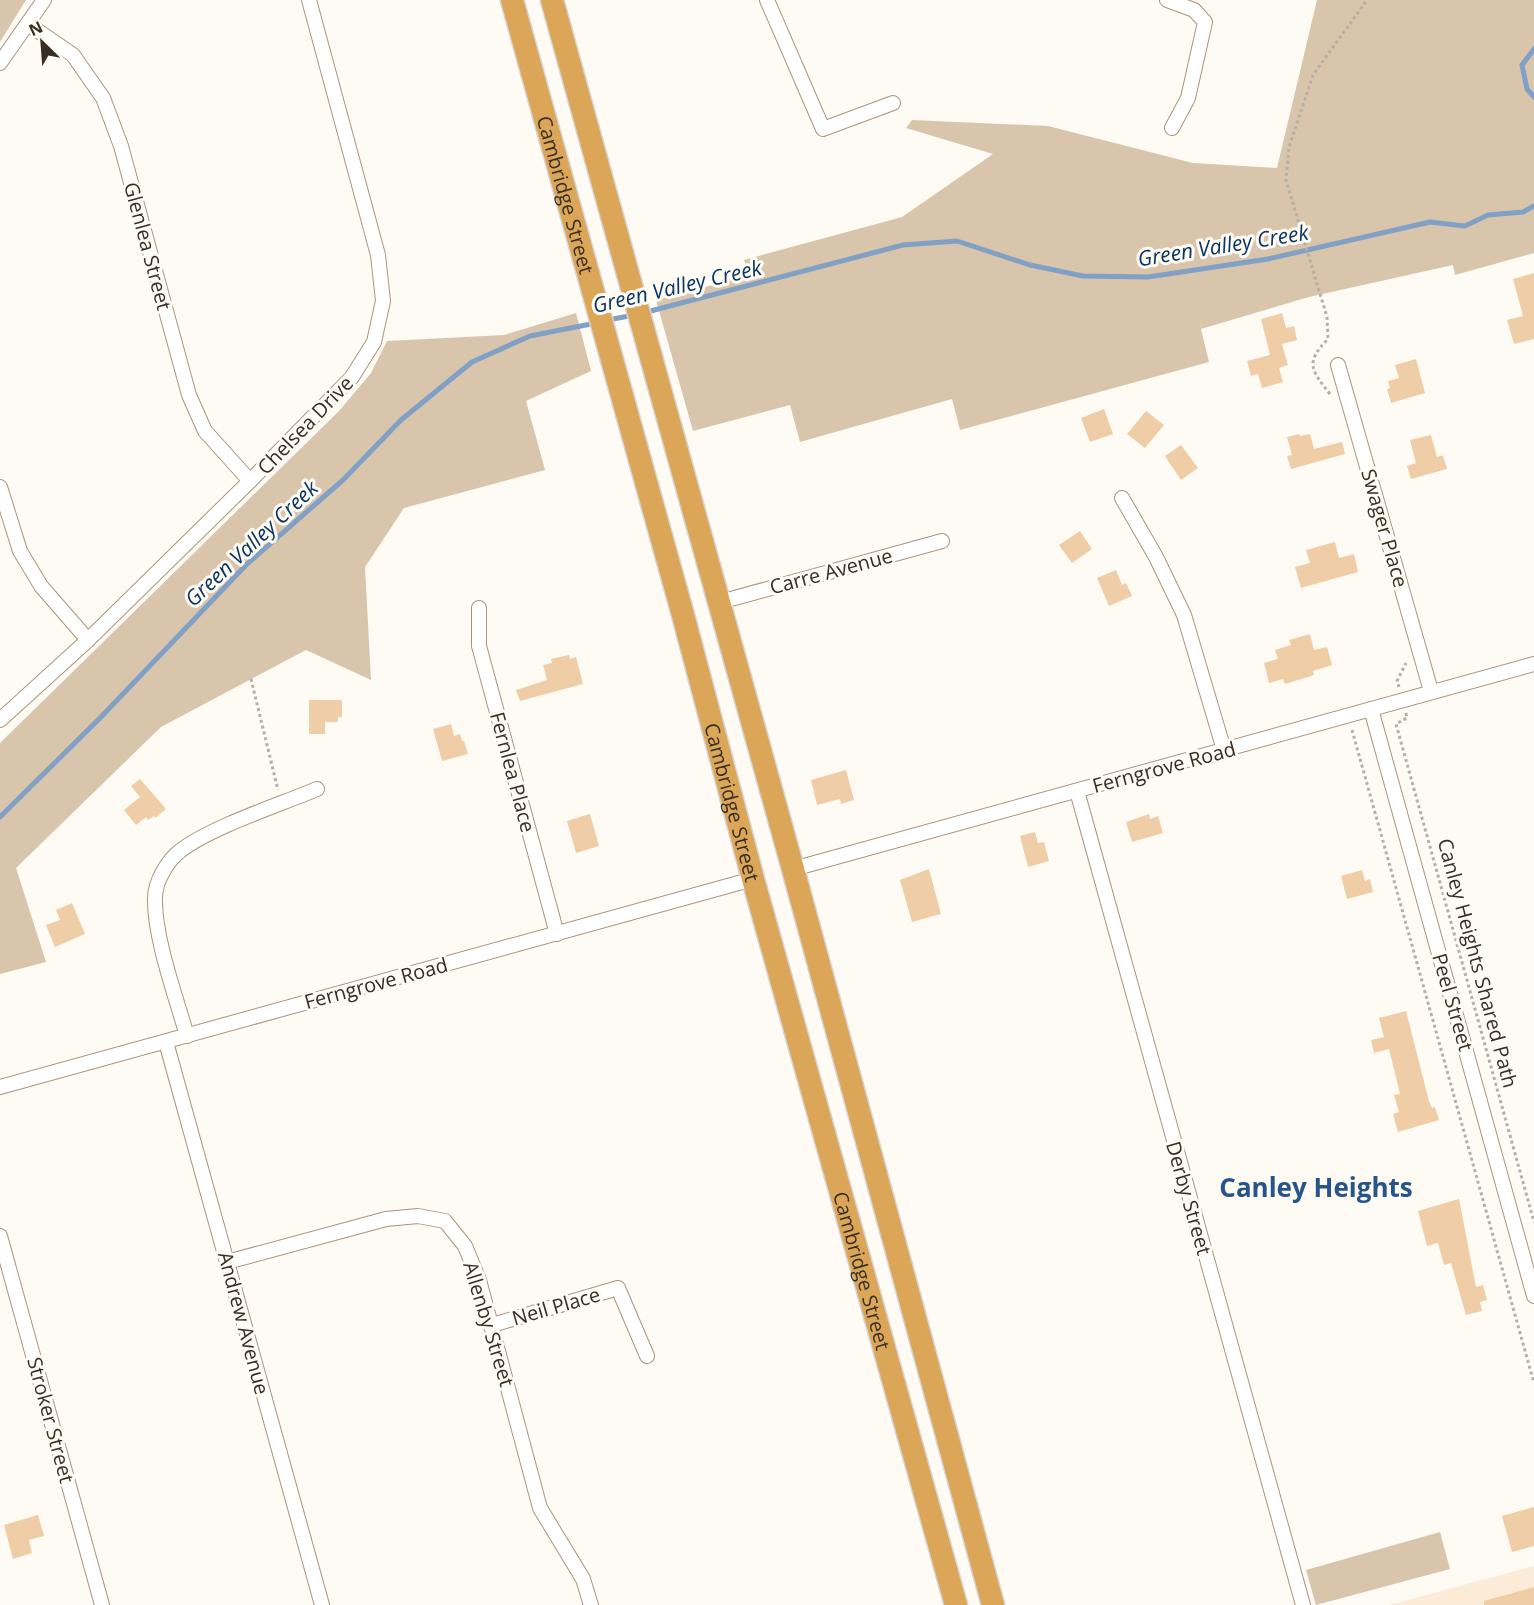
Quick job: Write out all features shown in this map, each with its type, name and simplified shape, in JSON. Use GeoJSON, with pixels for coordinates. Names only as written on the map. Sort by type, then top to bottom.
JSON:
{"type":"FeatureCollection","features":[{"type":"Feature","properties":{"kind":"highway","name":"Cambridge Street"},"geometry":{"type":"LineString","coordinates":[[512,0],[683,615],[753,879],[956,1605]]}},
{"type":"Feature","properties":{"kind":"highway","name":"Cambridge Street"},"geometry":{"type":"LineString","coordinates":[[552,0],[643,334],[794,869],[993,1605]]}},
{"type":"Feature","properties":{"kind":"street"},"geometry":{"type":"LineString","coordinates":[[0,63],[44,0]]}},
{"type":"Feature","properties":{"kind":"street","name":"Chelsea Drive"},"geometry":{"type":"LineString","coordinates":[[0,720],[88,640],[250,481],[352,377],[374,342],[383,301],[378,255],[309,0]]}},
{"type":"Feature","properties":{"kind":"street"},"geometry":{"type":"LineString","coordinates":[[767,0],[823,129],[893,103]]}},
{"type":"Feature","properties":{"kind":"street"},"geometry":{"type":"LineString","coordinates":[[1167,0],[1194,10],[1205,22],[1188,98],[1172,128]]}},
{"type":"Feature","properties":{"kind":"street","name":"Glenlea Street"},"geometry":{"type":"LineString","coordinates":[[28,24],[73,55],[103,98],[121,146],[189,395],[205,431],[250,481]]}},
{"type":"Feature","properties":{"kind":"street","name":"Swager Place"},"geometry":{"type":"LineString","coordinates":[[1338,365],[1431,692]]}},
{"type":"Feature","properties":{"kind":"street"},"geometry":{"type":"LineString","coordinates":[[0,487],[20,551],[40,586],[88,640]]}},
{"type":"Feature","properties":{"kind":"street"},"geometry":{"type":"LineString","coordinates":[[1122,498],[1156,557],[1184,615],[1224,750]]}},
{"type":"Feature","properties":{"kind":"street","name":"Carre Avenue"},"geometry":{"type":"LineString","coordinates":[[720,602],[942,541]]}},
{"type":"Feature","properties":{"kind":"street","name":"Fernlea Place"},"geometry":{"type":"LineString","coordinates":[[479,608],[479,646],[557,934]]}},
{"type":"Feature","properties":{"kind":"street","name":"Ferngrove Road"},"geometry":{"type":"LineString","coordinates":[[794,869],[1534,664]]}},
{"type":"Feature","properties":{"kind":"street","name":"Peel Street"},"geometry":{"type":"LineString","coordinates":[[1371,709],[1534,1296]]}},
{"type":"Feature","properties":{"kind":"street"},"geometry":{"type":"LineString","coordinates":[[187,1036],[160,936],[155,897],[163,871],[179,851],[209,835],[317,789]]}},
{"type":"Feature","properties":{"kind":"street","name":"Derby Street"},"geometry":{"type":"LineString","coordinates":[[1077,791],[1303,1605]]}},
{"type":"Feature","properties":{"kind":"street","name":"Ferngrove Road"},"geometry":{"type":"LineString","coordinates":[[0,1088],[753,879]]}},
{"type":"Feature","properties":{"kind":"street","name":"Andrew Avenue"},"geometry":{"type":"LineString","coordinates":[[166,1042],[322,1605]]}},
{"type":"Feature","properties":{"kind":"street","name":"Allenby Street"},"geometry":{"type":"LineString","coordinates":[[227,1262],[386,1220],[418,1216],[445,1221],[465,1246],[479,1280],[540,1508],[584,1579],[591,1605]]}},
{"type":"Feature","properties":{"kind":"street","name":"Stroker Street"},"geometry":{"type":"LineString","coordinates":[[0,1236],[102,1605]]}},
{"type":"Feature","properties":{"kind":"street","name":"Neil Place"},"geometry":{"type":"LineString","coordinates":[[492,1325],[618,1288],[647,1356]]}},
{"type":"Feature","properties":{"kind":"path"},"geometry":{"type":"LineString","coordinates":[[1324,304],[1286,180],[1289,147],[1313,75],[1367,0]]}},
{"type":"Feature","properties":{"kind":"path"},"geometry":{"type":"LineString","coordinates":[[251,679],[281,804]]}},
{"type":"Feature","properties":{"kind":"path","name":"Canley Heights Shared Path"},"geometry":{"type":"LineString","coordinates":[[1407,718],[1396,724],[1534,1222]]}},
{"type":"Feature","properties":{"kind":"path"},"geometry":{"type":"LineString","coordinates":[[1352,730],[1534,1383]]}},
{"type":"Feature","properties":{"kind":"shaded area"},"geometry":{"type":"Polygon","coordinates":[[[0,0],[26,0],[0,42],[0,0]]]}},
{"type":"Feature","properties":{"kind":"shaded area"},"geometry":{"type":"Polygon","coordinates":[[[1317,0],[1534,0],[1534,253],[1455,275],[1453,265],[1309,297],[1201,329],[1209,362],[960,430],[952,399],[800,442],[790,405],[693,431],[656,300],[750,275],[744,260],[902,217],[993,154],[906,128],[912,120],[1048,126],[1193,163],[1277,168],[1317,0]]]}},
{"type":"Feature","properties":{"kind":"shaded area"},"geometry":{"type":"Polygon","coordinates":[[[576,313],[591,371],[526,401],[545,470],[404,508],[365,567],[371,680],[306,650],[161,727],[16,868],[46,962],[0,974],[0,743],[339,411],[371,373],[387,341],[504,335],[576,313]]]}},
{"type":"Feature","properties":{"kind":"shaded area"},"geometry":{"type":"Polygon","coordinates":[[[1440,1532],[1450,1569],[1316,1605],[1306,1570],[1440,1532]]]}},
{"type":"Feature","properties":{"kind":"shaded area"},"geometry":{"type":"Polygon","coordinates":[[[1534,1566],[1534,1605],[1389,1605],[1534,1566]]]}},
{"type":"Feature","properties":{"kind":"building"},"geometry":{"type":"Polygon","coordinates":[[[1534,273],[1534,339],[1514,344],[1507,320],[1523,316],[1513,279],[1534,273]]]}},
{"type":"Feature","properties":{"kind":"building"},"geometry":{"type":"Polygon","coordinates":[[[1282,313],[1286,328],[1294,326],[1297,340],[1282,344],[1288,365],[1279,368],[1283,382],[1262,388],[1258,374],[1251,376],[1247,361],[1270,355],[1261,319],[1282,313]]]}},
{"type":"Feature","properties":{"kind":"building"},"geometry":{"type":"Polygon","coordinates":[[[1416,359],[1425,393],[1391,403],[1387,389],[1390,388],[1388,381],[1399,378],[1395,365],[1416,359]]]}},
{"type":"Feature","properties":{"kind":"building"},"geometry":{"type":"Polygon","coordinates":[[[1104,409],[1113,434],[1090,442],[1081,418],[1104,409]]]}},
{"type":"Feature","properties":{"kind":"building"},"geometry":{"type":"Polygon","coordinates":[[[1146,411],[1164,425],[1145,448],[1127,434],[1146,411]]]}},
{"type":"Feature","properties":{"kind":"building"},"geometry":{"type":"Polygon","coordinates":[[[1299,434],[1300,436],[1310,434],[1314,449],[1342,442],[1345,454],[1291,469],[1287,456],[1292,455],[1287,437],[1299,434]]]}},
{"type":"Feature","properties":{"kind":"building"},"geometry":{"type":"Polygon","coordinates":[[[1431,435],[1437,457],[1443,455],[1447,469],[1411,479],[1407,466],[1416,463],[1410,440],[1431,435]]]}},
{"type":"Feature","properties":{"kind":"building"},"geometry":{"type":"Polygon","coordinates":[[[1181,445],[1198,468],[1181,480],[1165,456],[1181,445]]]}},
{"type":"Feature","properties":{"kind":"building"},"geometry":{"type":"Polygon","coordinates":[[[1080,531],[1092,549],[1072,563],[1059,545],[1080,531]]]}},
{"type":"Feature","properties":{"kind":"building"},"geometry":{"type":"Polygon","coordinates":[[[1335,542],[1339,558],[1354,554],[1358,572],[1301,588],[1295,567],[1310,563],[1306,550],[1335,542]]]}},
{"type":"Feature","properties":{"kind":"building"},"geometry":{"type":"Polygon","coordinates":[[[1116,570],[1122,585],[1126,583],[1132,596],[1109,606],[1097,578],[1116,570]]]}},
{"type":"Feature","properties":{"kind":"building"},"geometry":{"type":"Polygon","coordinates":[[[1310,634],[1314,650],[1327,647],[1332,665],[1313,671],[1314,675],[1285,684],[1283,679],[1269,683],[1264,663],[1278,659],[1275,650],[1291,645],[1289,640],[1310,634]]]}},
{"type":"Feature","properties":{"kind":"building"},"geometry":{"type":"Polygon","coordinates":[[[569,655],[570,659],[576,657],[583,684],[520,701],[516,690],[547,680],[543,665],[552,663],[551,659],[569,655]]]}},
{"type":"Feature","properties":{"kind":"building"},"geometry":{"type":"Polygon","coordinates":[[[309,700],[342,700],[342,717],[338,717],[338,722],[325,722],[325,734],[309,734],[309,700]]]}},
{"type":"Feature","properties":{"kind":"building"},"geometry":{"type":"Polygon","coordinates":[[[451,724],[454,736],[460,734],[468,754],[442,761],[433,729],[451,724]]]}},
{"type":"Feature","properties":{"kind":"building"},"geometry":{"type":"Polygon","coordinates":[[[846,770],[854,800],[841,804],[840,799],[817,805],[811,780],[846,770]]]}},
{"type":"Feature","properties":{"kind":"building"},"geometry":{"type":"Polygon","coordinates":[[[140,779],[166,809],[155,818],[154,816],[148,820],[146,817],[136,825],[124,810],[140,797],[131,786],[140,779]]]}},
{"type":"Feature","properties":{"kind":"building"},"geometry":{"type":"Polygon","coordinates":[[[590,814],[599,846],[576,853],[567,821],[590,814]]]}},
{"type":"Feature","properties":{"kind":"building"},"geometry":{"type":"Polygon","coordinates":[[[1149,814],[1150,819],[1158,816],[1163,833],[1132,842],[1126,822],[1149,814]]]}},
{"type":"Feature","properties":{"kind":"building"},"geometry":{"type":"Polygon","coordinates":[[[1035,832],[1038,843],[1044,842],[1049,861],[1028,867],[1020,836],[1035,832]]]}},
{"type":"Feature","properties":{"kind":"building"},"geometry":{"type":"Polygon","coordinates":[[[929,869],[941,914],[912,922],[900,880],[929,869]]]}},
{"type":"Feature","properties":{"kind":"building"},"geometry":{"type":"Polygon","coordinates":[[[1362,870],[1365,881],[1370,879],[1373,892],[1347,899],[1341,876],[1362,870]]]}},
{"type":"Feature","properties":{"kind":"building"},"geometry":{"type":"Polygon","coordinates":[[[72,903],[85,934],[55,947],[46,925],[60,920],[56,910],[72,903]]]}},
{"type":"Feature","properties":{"kind":"building"},"geometry":{"type":"Polygon","coordinates":[[[1406,1011],[1429,1101],[1432,1108],[1435,1107],[1439,1120],[1398,1132],[1393,1114],[1399,1112],[1394,1095],[1400,1094],[1389,1049],[1374,1053],[1371,1040],[1384,1037],[1379,1018],[1406,1011]]]}},
{"type":"Feature","properties":{"kind":"building"},"geometry":{"type":"Polygon","coordinates":[[[1459,1199],[1476,1287],[1483,1285],[1487,1300],[1480,1302],[1482,1311],[1466,1315],[1451,1263],[1444,1265],[1438,1243],[1427,1246],[1418,1211],[1459,1199]]]}},
{"type":"Feature","properties":{"kind":"building"},"geometry":{"type":"Polygon","coordinates":[[[1534,1507],[1534,1546],[1512,1552],[1502,1516],[1534,1507]]]}},
{"type":"Feature","properties":{"kind":"building"},"geometry":{"type":"Polygon","coordinates":[[[38,1515],[44,1536],[29,1540],[32,1553],[13,1559],[4,1525],[38,1515]]]}},
{"type":"Feature","properties":{"kind":"building"},"geometry":{"type":"Polygon","coordinates":[[[1534,1587],[1534,1605],[1484,1605],[1484,1601],[1534,1587]]]}},
{"type":"Feature","properties":{"kind":"waterway","name":"Green Valley Creek"},"geometry":{"type":"LineString","coordinates":[[1534,49],[1522,65],[1527,89],[1534,97]]}},
{"type":"Feature","properties":{"kind":"waterway","name":"Green Valley Creek"},"geometry":{"type":"LineString","coordinates":[[643,313],[903,245],[957,241],[1030,265],[1083,276],[1148,277],[1268,259],[1430,222],[1465,226],[1488,215],[1523,212],[1534,206]]}},
{"type":"Feature","properties":{"kind":"waterway","name":"Green Valley Creek"},"geometry":{"type":"LineString","coordinates":[[608,320],[634,315]]}},
{"type":"Feature","properties":{"kind":"waterway","name":"Green Valley Creek"},"geometry":{"type":"LineString","coordinates":[[0,817],[101,717],[246,565],[343,480],[401,420],[472,362],[530,336],[596,323]]}},
{"type":"Feature","properties":{"kind":"district","name":"Canley Heights"},"geometry":{"type":"Point","coordinates":[1316,1187]}}]}
